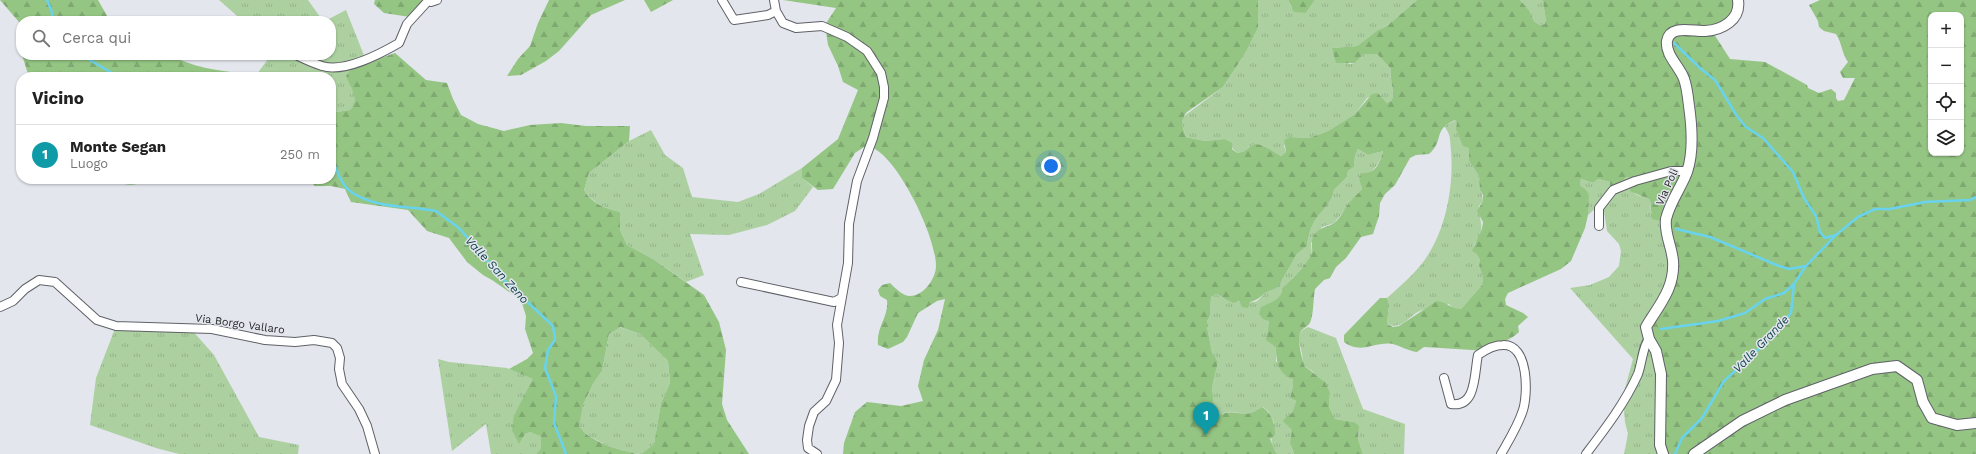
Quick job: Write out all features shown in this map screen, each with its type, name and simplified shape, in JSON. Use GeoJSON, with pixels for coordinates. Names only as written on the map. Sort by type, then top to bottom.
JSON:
{"type":"FeatureCollection","features":[{"type":"Feature","properties":{"kind":"street"},"geometry":{"type":"LineString","coordinates":[[308,60],[330,67],[355,63],[372,57],[399,43],[407,24],[428,0],[431,2],[437,0]]}},
{"type":"Feature","properties":{"kind":"street"},"geometry":{"type":"LineString","coordinates":[[722,0],[734,20],[768,15],[776,11]]}},
{"type":"Feature","properties":{"kind":"street"},"geometry":{"type":"LineString","coordinates":[[774,0],[776,11],[783,23],[796,28],[822,26],[847,37],[868,51],[881,73],[884,98],[874,138],[857,181],[849,224],[848,263],[837,325],[839,343],[836,380],[826,401],[814,412],[809,426],[807,440],[808,448],[817,454]]}},
{"type":"Feature","properties":{"kind":"street","name":"Via Poli"},"geometry":{"type":"LineString","coordinates":[[1648,339],[1646,327],[1668,292],[1672,281],[1673,261],[1666,221],[1670,205],[1687,171],[1691,158],[1692,140],[1687,91],[1684,78],[1667,48],[1667,40],[1671,34],[1678,31],[1703,31],[1726,25],[1736,14],[1738,0]]}},
{"type":"Feature","properties":{"kind":"street"},"geometry":{"type":"LineString","coordinates":[[1599,226],[1599,208],[1613,190],[1635,181],[1671,171],[1687,171]]}},
{"type":"Feature","properties":{"kind":"street","name":"Via Borgo Vallaro"},"geometry":{"type":"LineString","coordinates":[[0,307],[13,301],[25,289],[39,280],[55,282],[97,320],[116,326],[212,329],[265,340],[295,342],[314,340],[332,343],[337,348],[340,358],[339,369],[342,384],[359,409],[367,426],[375,454]]}},
{"type":"Feature","properties":{"kind":"street"},"geometry":{"type":"LineString","coordinates":[[741,282],[834,302],[841,298]]}},
{"type":"Feature","properties":{"kind":"street"},"geometry":{"type":"LineString","coordinates":[[1586,454],[1611,421],[1638,374],[1644,357],[1645,344],[1648,339],[1656,351],[1661,374],[1660,445],[1663,454]]}},
{"type":"Feature","properties":{"kind":"street"},"geometry":{"type":"LineString","coordinates":[[1444,378],[1451,404],[1460,406],[1468,401],[1474,387],[1478,355],[1489,348],[1504,345],[1514,348],[1524,366],[1526,396],[1517,426],[1501,454]]}},
{"type":"Feature","properties":{"kind":"street"},"geometry":{"type":"LineString","coordinates":[[1694,454],[1742,421],[1785,400],[1872,369],[1897,366],[1917,380],[1923,402],[1932,418],[1957,425],[1976,422]]}},
{"type":"Feature","properties":{"kind":"green space"},"geometry":{"type":"Polygon","coordinates":[[[0,0],[98,0],[107,16],[16,16],[16,19],[0,0]]]}},
{"type":"Feature","properties":{"kind":"green space"},"geometry":{"type":"Polygon","coordinates":[[[219,0],[308,0],[319,16],[237,16],[219,0]]]}},
{"type":"Feature","properties":{"kind":"green space"},"geometry":{"type":"Polygon","coordinates":[[[375,0],[431,0],[410,17],[384,13],[374,4],[375,0]]]}},
{"type":"Feature","properties":{"kind":"green space"},"geometry":{"type":"Polygon","coordinates":[[[549,0],[625,0],[591,15],[559,51],[546,61],[521,75],[507,76],[518,59],[530,46],[538,23],[549,0]]]}},
{"type":"Feature","properties":{"kind":"green space"},"geometry":{"type":"Polygon","coordinates":[[[644,0],[673,0],[651,12],[644,0]]]}},
{"type":"Feature","properties":{"kind":"green space"},"geometry":{"type":"Polygon","coordinates":[[[783,0],[1258,0],[1258,28],[1246,52],[1223,87],[1187,112],[1183,118],[1183,126],[1186,137],[1205,141],[1224,139],[1232,143],[1232,149],[1237,153],[1245,151],[1254,144],[1257,144],[1266,147],[1281,156],[1286,152],[1284,140],[1290,137],[1309,138],[1328,131],[1355,114],[1372,94],[1378,93],[1387,103],[1392,100],[1393,92],[1391,69],[1377,54],[1364,54],[1355,63],[1336,63],[1332,48],[1357,46],[1378,30],[1387,26],[1417,0],[1520,0],[1529,10],[1534,21],[1539,25],[1545,24],[1543,0],[1738,0],[1739,12],[1712,31],[1730,59],[1765,62],[1819,93],[1831,89],[1836,93],[1836,98],[1838,101],[1844,100],[1855,78],[1843,78],[1840,72],[1848,62],[1844,56],[1838,37],[1836,34],[1824,31],[1819,27],[1818,21],[1809,5],[1820,0],[1976,0],[1976,454],[1663,454],[1661,383],[1648,336],[1672,277],[1666,222],[1652,219],[1650,200],[1630,191],[1632,178],[1626,177],[1622,182],[1626,187],[1622,191],[1610,189],[1610,182],[1598,179],[1593,183],[1581,179],[1580,185],[1589,195],[1588,215],[1585,228],[1571,261],[1561,269],[1508,293],[1505,299],[1506,305],[1528,317],[1518,326],[1519,332],[1511,338],[1496,345],[1488,351],[1424,347],[1417,352],[1393,344],[1380,344],[1362,348],[1350,346],[1344,342],[1344,335],[1380,298],[1387,298],[1389,304],[1387,324],[1393,327],[1399,326],[1437,301],[1454,308],[1461,309],[1482,285],[1483,277],[1479,266],[1480,260],[1477,254],[1472,251],[1482,229],[1483,222],[1477,211],[1483,201],[1483,195],[1480,189],[1479,176],[1469,161],[1469,148],[1463,146],[1456,129],[1457,122],[1455,120],[1443,128],[1437,144],[1429,154],[1416,155],[1410,158],[1395,185],[1385,194],[1380,203],[1379,216],[1373,234],[1361,237],[1346,258],[1336,267],[1330,278],[1324,280],[1315,289],[1311,320],[1309,324],[1302,329],[1300,334],[1300,349],[1305,367],[1325,382],[1330,393],[1329,407],[1335,419],[1354,422],[1359,426],[1358,439],[1363,454],[1294,454],[1290,443],[1292,430],[1283,421],[1292,413],[1296,401],[1290,398],[1293,379],[1284,374],[1281,370],[1277,362],[1276,347],[1266,340],[1269,321],[1263,319],[1259,314],[1261,307],[1278,298],[1282,292],[1282,288],[1294,277],[1307,261],[1312,253],[1312,242],[1314,235],[1319,230],[1336,221],[1349,203],[1362,189],[1359,177],[1363,173],[1371,172],[1377,166],[1383,151],[1368,155],[1358,149],[1355,155],[1354,167],[1348,171],[1347,177],[1334,190],[1329,203],[1314,222],[1309,234],[1307,246],[1297,254],[1278,287],[1250,302],[1248,308],[1242,307],[1239,301],[1233,303],[1216,294],[1211,297],[1210,316],[1207,321],[1207,327],[1212,352],[1218,362],[1212,387],[1214,406],[1212,412],[1220,415],[1230,412],[1247,414],[1262,407],[1268,412],[1272,419],[1275,435],[1270,439],[1275,451],[1278,454],[843,454],[844,443],[855,412],[867,402],[901,406],[923,401],[918,386],[924,360],[938,330],[945,299],[937,301],[918,313],[907,337],[903,342],[888,349],[878,345],[879,333],[887,306],[887,300],[880,296],[878,290],[882,285],[890,283],[905,295],[910,296],[924,290],[934,276],[936,266],[934,253],[924,220],[906,185],[896,170],[885,157],[875,149],[864,147],[855,153],[833,189],[818,190],[802,178],[802,168],[838,139],[858,90],[843,82],[838,66],[828,45],[825,25],[836,8],[783,0]]]}},
{"type":"Feature","properties":{"kind":"green space"},"geometry":{"type":"Polygon","coordinates":[[[1258,0],[1288,0],[1291,7],[1306,13],[1315,0],[1417,0],[1387,26],[1378,30],[1357,46],[1332,48],[1349,64],[1355,63],[1364,54],[1377,54],[1391,69],[1393,92],[1392,100],[1387,103],[1378,93],[1367,98],[1355,114],[1328,131],[1309,138],[1290,137],[1284,146],[1286,152],[1281,156],[1266,147],[1257,144],[1254,144],[1245,151],[1237,153],[1224,139],[1205,141],[1186,137],[1182,124],[1183,117],[1223,87],[1246,52],[1258,28],[1258,0]]]}},
{"type":"Feature","properties":{"kind":"green space"},"geometry":{"type":"Polygon","coordinates":[[[1288,0],[1315,0],[1306,13],[1294,12],[1288,0]]]}},
{"type":"Feature","properties":{"kind":"green space"},"geometry":{"type":"Polygon","coordinates":[[[1520,0],[1543,0],[1546,18],[1545,24],[1539,25],[1534,21],[1529,10],[1520,0]]]}},
{"type":"Feature","properties":{"kind":"green space"},"geometry":{"type":"Polygon","coordinates":[[[346,10],[367,63],[351,87],[355,94],[354,105],[350,110],[336,112],[336,72],[258,72],[267,60],[336,60],[336,16],[335,16],[346,10]]]}},
{"type":"Feature","properties":{"kind":"green space"},"geometry":{"type":"Polygon","coordinates":[[[395,53],[426,80],[447,83],[461,115],[478,124],[504,131],[530,125],[561,123],[586,126],[630,126],[629,141],[589,173],[584,190],[595,202],[604,207],[620,212],[620,230],[627,245],[653,259],[704,295],[719,322],[726,350],[722,404],[727,420],[749,454],[641,454],[654,444],[661,403],[670,383],[668,361],[640,334],[620,327],[609,334],[602,371],[593,384],[583,405],[579,426],[583,431],[597,441],[614,448],[638,454],[536,454],[541,448],[541,436],[530,432],[524,435],[519,444],[512,430],[514,415],[533,379],[509,369],[527,359],[533,353],[525,329],[526,316],[521,300],[483,275],[467,262],[449,238],[427,231],[408,210],[351,202],[345,189],[331,186],[315,186],[313,184],[336,184],[336,112],[350,110],[353,106],[354,93],[346,76],[352,68],[395,53]]]}},
{"type":"Feature","properties":{"kind":"green space"},"geometry":{"type":"Polygon","coordinates":[[[24,60],[181,60],[214,70],[233,72],[27,72],[24,60]]]}},
{"type":"Feature","properties":{"kind":"green space"},"geometry":{"type":"Polygon","coordinates":[[[1456,120],[1469,148],[1469,161],[1479,176],[1483,201],[1479,206],[1481,230],[1474,245],[1480,260],[1479,266],[1483,277],[1482,285],[1461,309],[1454,309],[1449,304],[1427,308],[1416,313],[1405,322],[1397,326],[1392,326],[1387,324],[1389,304],[1387,298],[1420,266],[1429,254],[1442,226],[1449,196],[1452,166],[1450,138],[1444,126],[1456,120]]]}},
{"type":"Feature","properties":{"kind":"green space"},"geometry":{"type":"Polygon","coordinates":[[[651,130],[665,155],[683,168],[692,197],[738,202],[759,194],[802,168],[802,178],[813,187],[795,211],[767,225],[729,235],[690,234],[704,275],[686,282],[653,259],[627,245],[620,230],[620,212],[609,209],[595,202],[584,190],[589,173],[629,141],[651,130]]]}},
{"type":"Feature","properties":{"kind":"green space"},"geometry":{"type":"Polygon","coordinates":[[[1358,149],[1368,155],[1383,151],[1377,165],[1361,183],[1362,189],[1334,223],[1322,227],[1311,243],[1312,255],[1308,261],[1288,284],[1282,288],[1282,292],[1278,298],[1261,307],[1269,321],[1267,333],[1276,347],[1276,361],[1293,379],[1290,398],[1296,401],[1292,413],[1287,416],[1293,430],[1291,442],[1294,454],[1278,454],[1272,443],[1274,422],[1268,411],[1263,407],[1247,414],[1230,412],[1220,415],[1212,412],[1214,406],[1212,387],[1218,362],[1212,352],[1207,327],[1207,321],[1210,316],[1211,297],[1216,294],[1236,301],[1253,302],[1257,301],[1266,292],[1278,287],[1297,254],[1307,246],[1309,234],[1314,222],[1329,203],[1334,190],[1347,177],[1348,171],[1354,167],[1355,154],[1358,149]]]}},
{"type":"Feature","properties":{"kind":"green space"},"geometry":{"type":"Polygon","coordinates":[[[1626,177],[1632,178],[1635,194],[1650,200],[1651,213],[1666,222],[1674,257],[1657,354],[1663,454],[1624,454],[1628,434],[1625,422],[1623,396],[1633,359],[1570,288],[1590,285],[1609,277],[1619,266],[1621,251],[1619,244],[1607,231],[1603,205],[1598,206],[1588,215],[1588,198],[1586,191],[1580,185],[1581,179],[1593,183],[1598,179],[1610,182],[1616,191],[1622,191],[1626,187],[1622,182],[1626,177]]]}},
{"type":"Feature","properties":{"kind":"green space"},"geometry":{"type":"Polygon","coordinates":[[[116,326],[190,328],[214,355],[259,437],[299,445],[298,454],[179,454],[156,448],[90,425],[96,378],[116,326]]]}},
{"type":"Feature","properties":{"kind":"green space"},"geometry":{"type":"Polygon","coordinates":[[[619,327],[640,334],[668,361],[670,383],[661,403],[654,444],[641,454],[616,449],[598,441],[589,436],[578,426],[583,405],[593,384],[602,371],[609,334],[619,327]]]}},
{"type":"Feature","properties":{"kind":"green space"},"geometry":{"type":"Polygon","coordinates":[[[1308,327],[1336,338],[1363,409],[1405,424],[1404,454],[1363,454],[1358,439],[1359,432],[1354,422],[1335,419],[1329,407],[1330,393],[1315,374],[1303,364],[1299,335],[1300,332],[1308,327]]]}},
{"type":"Feature","properties":{"kind":"green space"},"geometry":{"type":"Polygon","coordinates":[[[438,359],[449,362],[507,368],[534,379],[514,415],[524,435],[530,432],[541,435],[541,448],[536,454],[491,454],[486,424],[452,451],[438,359]]]}},
{"type":"Feature","properties":{"kind":"waterway","name":"Valle San Zeno"},"geometry":{"type":"LineString","coordinates":[[47,0],[52,16]]}},
{"type":"Feature","properties":{"kind":"waterway"},"geometry":{"type":"LineString","coordinates":[[1674,43],[1715,80],[1737,116],[1746,127],[1763,138],[1793,172],[1804,198],[1816,216],[1820,232],[1825,238],[1836,235]]}},
{"type":"Feature","properties":{"kind":"waterway","name":"Valle San Zeno"},"geometry":{"type":"LineString","coordinates":[[90,60],[110,72]]}},
{"type":"Feature","properties":{"kind":"waterway","name":"Valle San Zeno"},"geometry":{"type":"LineString","coordinates":[[336,168],[347,188],[359,197],[391,206],[436,211],[459,228],[503,279],[553,326],[555,340],[548,350],[545,368],[556,396],[554,423],[566,454]]}},
{"type":"Feature","properties":{"kind":"waterway","name":"Valle Grande"},"geometry":{"type":"LineString","coordinates":[[1675,454],[1682,438],[1702,418],[1724,381],[1755,353],[1791,313],[1794,284],[1806,266],[1837,234],[1858,217],[1875,209],[1890,209],[1925,202],[1970,200],[1976,197]]}},
{"type":"Feature","properties":{"kind":"waterway"},"geometry":{"type":"LineString","coordinates":[[1676,229],[1710,237],[1789,269],[1806,266]]}},
{"type":"Feature","properties":{"kind":"waterway"},"geometry":{"type":"LineString","coordinates":[[1661,329],[1718,321],[1745,313],[1765,299],[1784,293],[1794,284]]}},
{"type":"Feature","properties":{"kind":"place","name":"Monte Segan"},"geometry":{"type":"Point","coordinates":[1206,435]}}]}
